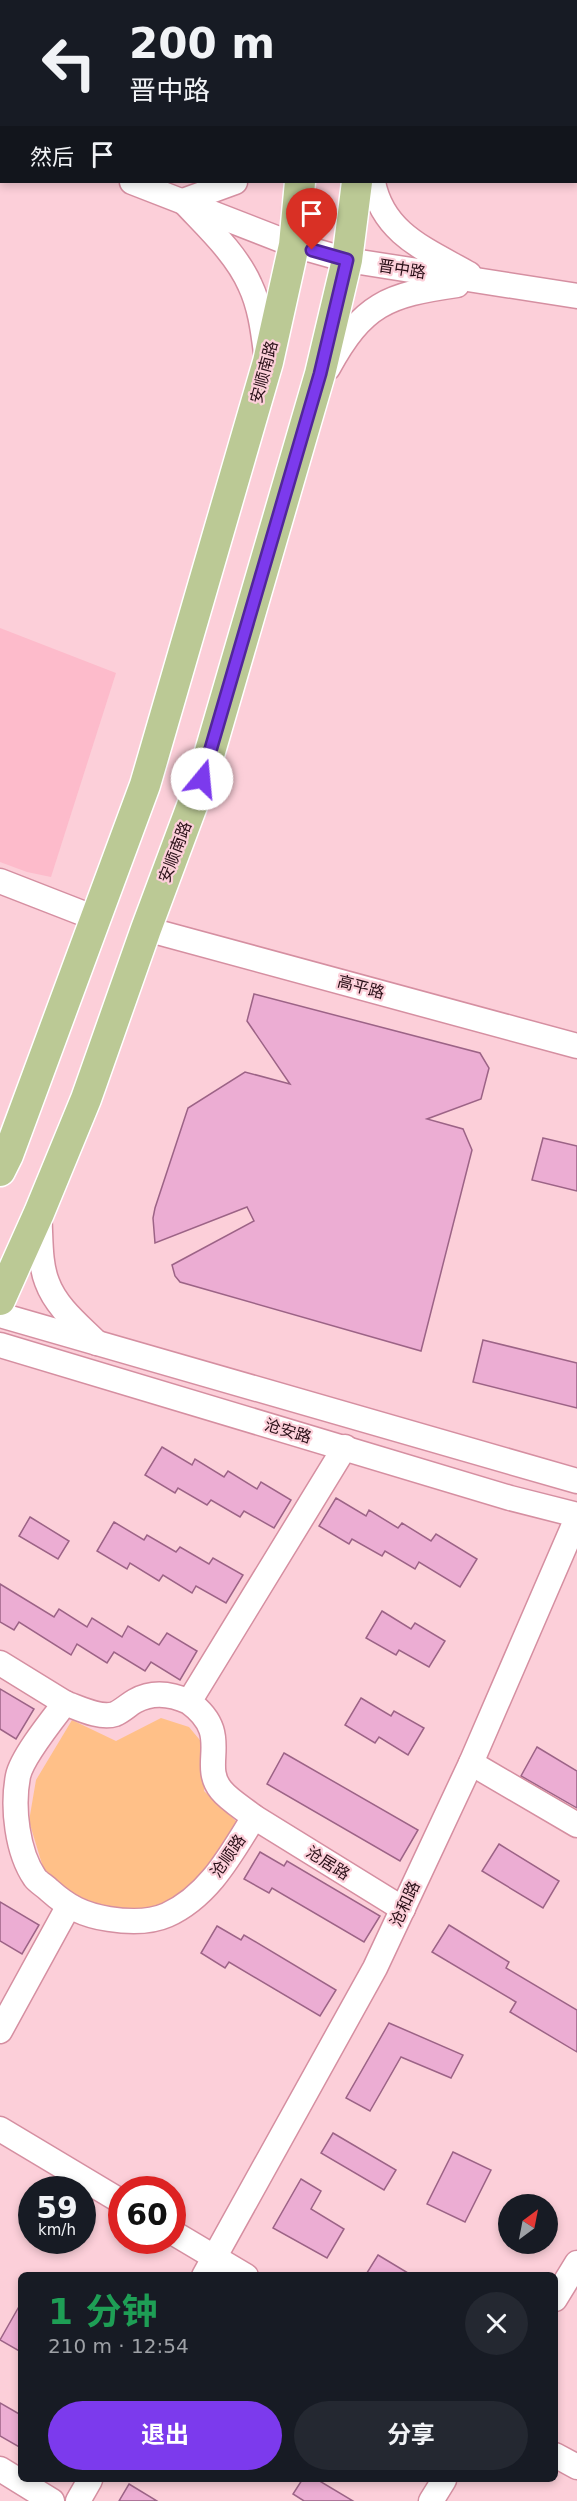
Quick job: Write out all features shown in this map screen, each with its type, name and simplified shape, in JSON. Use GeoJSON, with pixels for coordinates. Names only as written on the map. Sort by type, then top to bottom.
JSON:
{"type":"FeatureCollection","features":[{"type":"Feature","properties":{"kind":"main road","name":"安顺南路"},"geometry":{"type":"LineString","coordinates":[[3,1162],[145,785],[268,362],[294,245],[300,183]]}},
{"type":"Feature","properties":{"kind":"main road","name":"安顺南路"},"geometry":{"type":"LineString","coordinates":[[0,1300],[86,1099],[202,779],[315,391],[347,260],[357,183]]}},
{"type":"Feature","properties":{"kind":"street","name":"晋中路"},"geometry":{"type":"LineString","coordinates":[[135,183],[294,245],[347,260],[577,296]]}},
{"type":"Feature","properties":{"kind":"street"},"geometry":{"type":"LineString","coordinates":[[232,183],[183,201],[231,254],[250,284],[261,319],[268,362]]}},
{"type":"Feature","properties":{"kind":"street"},"geometry":{"type":"LineString","coordinates":[[373,183],[376,199],[384,214],[398,231],[482,281]]}},
{"type":"Feature","properties":{"kind":"street"},"geometry":{"type":"LineString","coordinates":[[315,391],[342,342],[366,314],[387,301],[415,291],[482,281]]}},
{"type":"Feature","properties":{"kind":"street"},"geometry":{"type":"LineString","coordinates":[[0,880],[95,918]]}},
{"type":"Feature","properties":{"kind":"street","name":"高平路"},"geometry":{"type":"LineString","coordinates":[[146,929],[577,1046]]}},
{"type":"Feature","properties":{"kind":"street"},"geometry":{"type":"LineString","coordinates":[[39,1213],[44,1272],[51,1291],[62,1308],[99,1345]]}},
{"type":"Feature","properties":{"kind":"street","name":"沧安路"},"geometry":{"type":"LineString","coordinates":[[0,1316],[577,1481]]}},
{"type":"Feature","properties":{"kind":"street","name":"沧安路"},"geometry":{"type":"LineString","coordinates":[[0,1345],[577,1517]]}},
{"type":"Feature","properties":{"kind":"street"},"geometry":{"type":"LineString","coordinates":[[0,1663],[65,1703],[102,1715],[115,1714],[135,1701],[157,1694],[179,1697],[189,1702],[345,1448]]}},
{"type":"Feature","properties":{"kind":"street","name":"沧和路"},"geometry":{"type":"LineString","coordinates":[[209,2266],[375,1968],[471,1763],[577,1517]]}},
{"type":"Feature","properties":{"kind":"street","name":"沧顺路"},"geometry":{"type":"LineString","coordinates":[[65,1703],[40,1737],[19,1773],[15,1806],[20,1842],[35,1878],[68,1907],[98,1918],[130,1923],[166,1916],[194,1898],[217,1874],[254,1817],[221,1790],[214,1772],[215,1749],[211,1727],[198,1709],[189,1702]]}},
{"type":"Feature","properties":{"kind":"street"},"geometry":{"type":"LineString","coordinates":[[471,1763],[577,1825]]}},
{"type":"Feature","properties":{"kind":"street","name":"沧居路"},"geometry":{"type":"LineString","coordinates":[[254,1817],[403,1909]]}},
{"type":"Feature","properties":{"kind":"street"},"geometry":{"type":"LineString","coordinates":[[0,2031],[68,1907]]}},
{"type":"Feature","properties":{"kind":"street"},"geometry":{"type":"LineString","coordinates":[[0,2129],[108,2194]]}},
{"type":"Feature","properties":{"kind":"street"},"geometry":{"type":"LineString","coordinates":[[186,2245],[209,2266],[231,2272]]}},
{"type":"Feature","properties":{"kind":"street"},"geometry":{"type":"LineString","coordinates":[[558,2294],[577,2264]]}},
{"type":"Feature","properties":{"kind":"street"},"geometry":{"type":"LineString","coordinates":[[558,2457],[577,2467]]}},
{"type":"Feature","properties":{"kind":"street"},"geometry":{"type":"LineString","coordinates":[[0,2469],[18,2480]]}},
{"type":"Feature","properties":{"kind":"street"},"geometry":{"type":"LineString","coordinates":[[21,2482],[52,2501]]}},
{"type":"Feature","properties":{"kind":"street"},"geometry":{"type":"LineString","coordinates":[[78,2501],[89,2482]]}},
{"type":"Feature","properties":{"kind":"street"},"geometry":{"type":"LineString","coordinates":[[431,2501],[443,2482]]}},
{"type":"Feature","properties":{"kind":"shaded area"},"geometry":{"type":"Polygon","coordinates":[[[0,628],[116,673],[51,877],[27,872],[0,862],[0,628]]]}},
{"type":"Feature","properties":{"kind":"shaded area"},"geometry":{"type":"Polygon","coordinates":[[[161,1718],[189,1727],[209,1751],[204,1791],[238,1823],[201,1884],[169,1912],[80,1907],[45,1874],[29,1821],[36,1780],[72,1720],[116,1741],[161,1718]]]}},
{"type":"Feature","properties":{"kind":"building"},"geometry":{"type":"Polygon","coordinates":[[[254,994],[480,1053],[489,1068],[481,1099],[427,1119],[463,1129],[472,1150],[421,1351],[180,1282],[175,1276],[172,1265],[254,1221],[247,1207],[155,1243],[153,1218],[155,1208],[188,1108],[245,1072],[290,1084],[247,1021],[254,994]]]}},
{"type":"Feature","properties":{"kind":"building"},"geometry":{"type":"Polygon","coordinates":[[[543,1138],[577,1146],[577,1191],[532,1180],[543,1138]]]}},
{"type":"Feature","properties":{"kind":"building"},"geometry":{"type":"Polygon","coordinates":[[[483,1340],[577,1363],[577,1408],[473,1382],[483,1340]]]}},
{"type":"Feature","properties":{"kind":"building"},"geometry":{"type":"Polygon","coordinates":[[[162,1447],[192,1465],[195,1459],[224,1477],[228,1471],[257,1489],[261,1482],[291,1500],[274,1528],[244,1511],[240,1517],[211,1500],[207,1505],[178,1488],[175,1493],[145,1475],[162,1447]]]}},
{"type":"Feature","properties":{"kind":"building"},"geometry":{"type":"Polygon","coordinates":[[[336,1498],[366,1516],[369,1510],[398,1528],[402,1523],[431,1541],[436,1534],[477,1559],[460,1587],[419,1562],[415,1569],[385,1551],[382,1556],[352,1539],[349,1544],[319,1526],[336,1498]]]}},
{"type":"Feature","properties":{"kind":"building"},"geometry":{"type":"Polygon","coordinates":[[[30,1517],[69,1541],[58,1559],[19,1536],[30,1517]]]}},
{"type":"Feature","properties":{"kind":"building"},"geometry":{"type":"Polygon","coordinates":[[[114,1522],[144,1540],[147,1535],[176,1552],[180,1547],[209,1564],[213,1558],[243,1575],[226,1603],[196,1586],[192,1593],[163,1575],[159,1581],[130,1563],[127,1569],[97,1551],[114,1522]]]}},
{"type":"Feature","properties":{"kind":"building"},"geometry":{"type":"Polygon","coordinates":[[[0,1584],[54,1617],[59,1609],[87,1627],[92,1618],[122,1637],[128,1626],[159,1645],[167,1633],[197,1651],[180,1680],[151,1662],[145,1671],[114,1652],[107,1663],[77,1644],[71,1655],[19,1622],[14,1630],[0,1622],[0,1584]]]}},
{"type":"Feature","properties":{"kind":"building"},"geometry":{"type":"Polygon","coordinates":[[[382,1611],[411,1629],[415,1623],[445,1641],[429,1667],[399,1650],[396,1655],[366,1638],[382,1611]]]}},
{"type":"Feature","properties":{"kind":"building"},"geometry":{"type":"Polygon","coordinates":[[[0,1689],[34,1709],[16,1739],[0,1729],[0,1689]]]}},
{"type":"Feature","properties":{"kind":"building"},"geometry":{"type":"Polygon","coordinates":[[[361,1698],[391,1716],[394,1711],[424,1728],[408,1755],[379,1737],[375,1743],[345,1725],[361,1698]]]}},
{"type":"Feature","properties":{"kind":"building"},"geometry":{"type":"Polygon","coordinates":[[[537,1747],[577,1771],[577,1808],[521,1776],[537,1747]]]}},
{"type":"Feature","properties":{"kind":"building"},"geometry":{"type":"Polygon","coordinates":[[[284,1753],[418,1830],[400,1861],[267,1784],[284,1753]]]}},
{"type":"Feature","properties":{"kind":"building"},"geometry":{"type":"Polygon","coordinates":[[[499,1844],[559,1881],[543,1908],[482,1871],[499,1844]]]}},
{"type":"Feature","properties":{"kind":"building"},"geometry":{"type":"Polygon","coordinates":[[[260,1852],[284,1866],[287,1861],[380,1916],[364,1942],[272,1888],[269,1893],[244,1879],[260,1852]]]}},
{"type":"Feature","properties":{"kind":"building"},"geometry":{"type":"Polygon","coordinates":[[[0,1902],[39,1925],[22,1954],[0,1941],[0,1902]]]}},
{"type":"Feature","properties":{"kind":"building"},"geometry":{"type":"Polygon","coordinates":[[[449,1925],[509,1962],[506,1968],[577,2010],[577,2052],[510,2012],[516,2002],[432,1952],[449,1925]]]}},
{"type":"Feature","properties":{"kind":"building"},"geometry":{"type":"Polygon","coordinates":[[[217,1926],[241,1940],[244,1935],[336,1990],[320,2016],[229,1962],[225,1968],[201,1953],[217,1926]]]}},
{"type":"Feature","properties":{"kind":"building"},"geometry":{"type":"Polygon","coordinates":[[[389,2023],[463,2055],[451,2078],[401,2057],[370,2111],[346,2098],[389,2023]]]}},
{"type":"Feature","properties":{"kind":"building"},"geometry":{"type":"Polygon","coordinates":[[[333,2133],[396,2170],[384,2190],[321,2153],[333,2133]]]}},
{"type":"Feature","properties":{"kind":"building"},"geometry":{"type":"Polygon","coordinates":[[[453,2152],[491,2170],[465,2222],[427,2204],[453,2152]]]}},
{"type":"Feature","properties":{"kind":"building"},"geometry":{"type":"Polygon","coordinates":[[[301,2179],[321,2191],[311,2209],[344,2229],[327,2258],[273,2228],[301,2179]]]}},
{"type":"Feature","properties":{"kind":"building"},"geometry":{"type":"Polygon","coordinates":[[[378,2255],[406,2272],[367,2272],[378,2255]]]}},
{"type":"Feature","properties":{"kind":"building"},"geometry":{"type":"Polygon","coordinates":[[[18,2308],[18,2350],[0,2340],[18,2308]]]}},
{"type":"Feature","properties":{"kind":"building"},"geometry":{"type":"Polygon","coordinates":[[[0,2403],[18,2413],[18,2446],[0,2436],[0,2403]]]}},
{"type":"Feature","properties":{"kind":"building"},"geometry":{"type":"Polygon","coordinates":[[[301,2482],[321,2482],[353,2501],[304,2501],[293,2494],[301,2482]]]}},
{"type":"Feature","properties":{"kind":"building"},"geometry":{"type":"Polygon","coordinates":[[[129,2484],[157,2501],[119,2501],[129,2484]]]}},
{"type":"Feature","properties":{"kind":"route"},"geometry":{"type":"LineString","coordinates":[[202,779],[320,374],[347,260],[312,250]]}}]}
